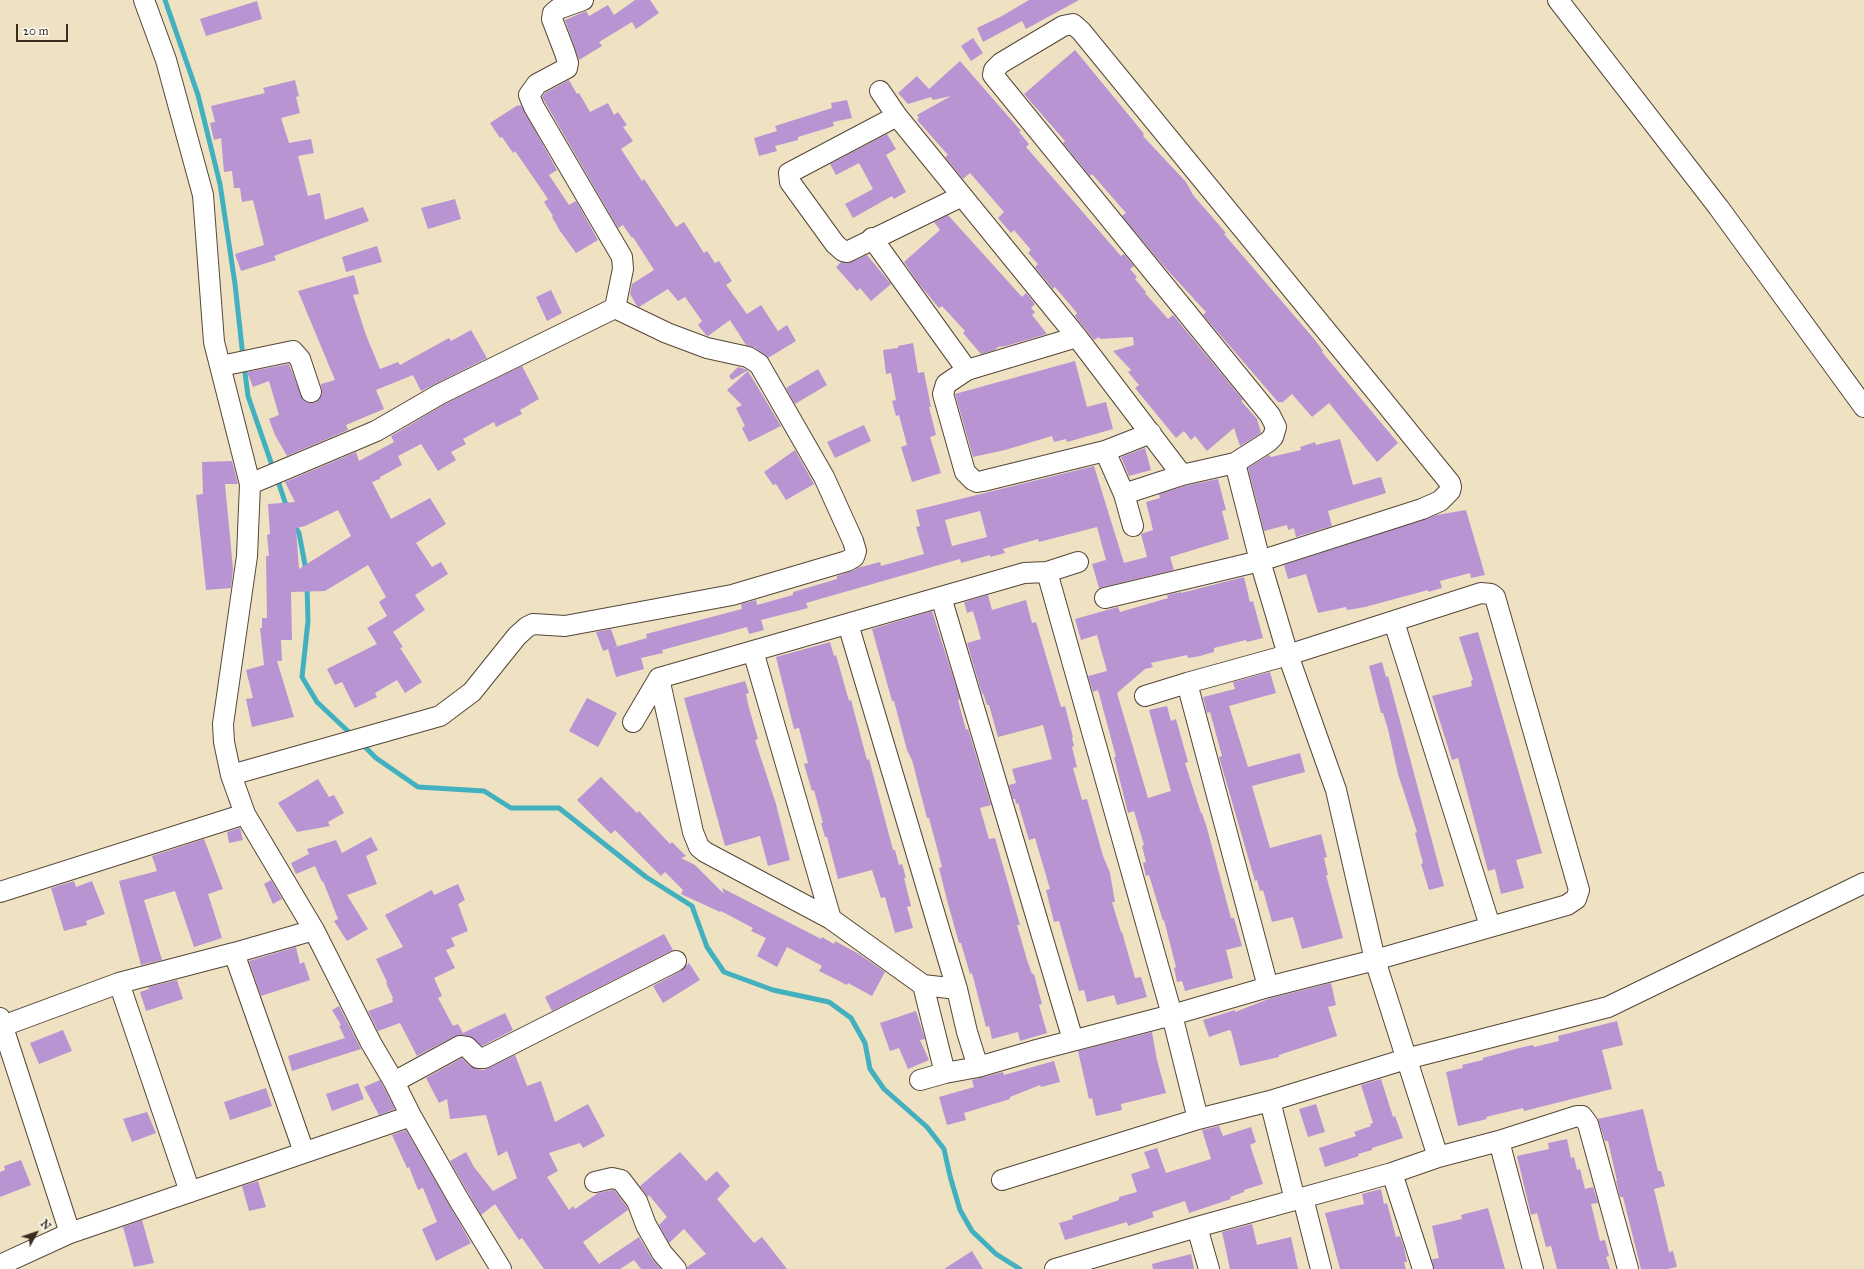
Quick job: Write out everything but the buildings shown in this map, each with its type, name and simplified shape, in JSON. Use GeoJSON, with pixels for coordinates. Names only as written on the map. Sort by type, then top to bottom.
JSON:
{"type":"FeatureCollection","features":[{"type":"Feature","properties":{"kind":"street"},"geometry":{"type":"LineString","coordinates":[[144,0],[166,60],[203,195],[214,342],[235,363],[250,484],[248,556],[223,724],[224,742],[231,775],[246,814],[314,930],[371,1044],[394,1082],[411,1116],[501,1269]]}},
{"type":"Feature","properties":{"kind":"street"},"geometry":{"type":"LineString","coordinates":[[583,0],[558,9],[553,13],[552,19],[568,63],[567,68],[537,84],[529,95],[534,107],[622,257],[623,269],[615,308]]}},
{"type":"Feature","properties":{"kind":"street"},"geometry":{"type":"LineString","coordinates":[[1558,0],[1719,208],[1864,407]]}},
{"type":"Feature","properties":{"kind":"street"},"geometry":{"type":"LineString","coordinates":[[1104,598],[1260,561],[1422,509],[1440,501],[1448,494],[1452,487],[1073,24],[1063,26],[1001,63],[994,70],[993,75],[1270,415],[1276,427],[1273,437],[1268,442],[1235,463],[1182,475],[1124,494]]}},
{"type":"Feature","properties":{"kind":"street"},"geometry":{"type":"LineString","coordinates":[[880,91],[897,116],[1077,337],[1182,475]]}},
{"type":"Feature","properties":{"kind":"street"},"geometry":{"type":"LineString","coordinates":[[897,116],[789,173],[790,182],[839,248],[847,252],[872,238],[962,196]]}},
{"type":"Feature","properties":{"kind":"street"},"geometry":{"type":"LineString","coordinates":[[872,238],[967,370]]}},
{"type":"Feature","properties":{"kind":"street"},"geometry":{"type":"LineString","coordinates":[[250,484],[376,431],[440,394],[615,308]]}},
{"type":"Feature","properties":{"kind":"street"},"geometry":{"type":"LineString","coordinates":[[231,775],[440,716],[472,692],[517,636],[526,627],[533,624],[565,626],[732,595],[847,561],[854,557],[856,551],[853,541],[824,477],[759,364],[748,357],[707,348],[667,333],[615,308]]}},
{"type":"Feature","properties":{"kind":"street"},"geometry":{"type":"LineString","coordinates":[[1077,337],[967,370],[946,384],[942,394],[965,472],[973,480],[977,482],[983,481],[1105,451],[1151,433]]}},
{"type":"Feature","properties":{"kind":"street"},"geometry":{"type":"LineString","coordinates":[[235,363],[293,351],[300,359],[311,392]]}},
{"type":"Feature","properties":{"kind":"street"},"geometry":{"type":"LineString","coordinates":[[1105,451],[1124,494],[1133,526]]}},
{"type":"Feature","properties":{"kind":"street"},"geometry":{"type":"LineString","coordinates":[[1235,463],[1260,561],[1288,655],[1336,790],[1375,960],[1438,1157]]}},
{"type":"Feature","properties":{"kind":"street"},"geometry":{"type":"LineString","coordinates":[[633,722],[659,678],[1024,573],[1047,572],[1078,562]]}},
{"type":"Feature","properties":{"kind":"street"},"geometry":{"type":"LineString","coordinates":[[1047,572],[1172,1015],[1198,1119]]}},
{"type":"Feature","properties":{"kind":"street"},"geometry":{"type":"LineString","coordinates":[[920,1080],[945,1073],[978,1068],[1073,1040],[1172,1015],[1268,987],[1375,960],[1567,905],[1576,899],[1579,890],[1495,597],[1486,592],[1288,655],[1145,696]]}},
{"type":"Feature","properties":{"kind":"street"},"geometry":{"type":"LineString","coordinates":[[941,597],[1073,1040]]}},
{"type":"Feature","properties":{"kind":"street"},"geometry":{"type":"LineString","coordinates":[[1394,622],[1490,926]]}},
{"type":"Feature","properties":{"kind":"street"},"geometry":{"type":"LineString","coordinates":[[848,624],[957,989],[967,1032],[978,1068]]}},
{"type":"Feature","properties":{"kind":"street"},"geometry":{"type":"LineString","coordinates":[[753,651],[831,919]]}},
{"type":"Feature","properties":{"kind":"street"},"geometry":{"type":"LineString","coordinates":[[659,678],[693,832],[699,847],[705,852],[831,919],[923,985],[957,989]]}},
{"type":"Feature","properties":{"kind":"street"},"geometry":{"type":"LineString","coordinates":[[1187,683],[1268,987]]}},
{"type":"Feature","properties":{"kind":"street"},"geometry":{"type":"LineString","coordinates":[[0,892],[246,814]]}},
{"type":"Feature","properties":{"kind":"street"},"geometry":{"type":"LineString","coordinates":[[1002,1180],[1198,1119],[1270,1101],[1406,1059],[1608,1006],[1864,883]]}},
{"type":"Feature","properties":{"kind":"street"},"geometry":{"type":"LineString","coordinates":[[70,1233],[1,1023],[119,983],[234,954],[314,930]]}},
{"type":"Feature","properties":{"kind":"street"},"geometry":{"type":"LineString","coordinates":[[234,954],[304,1152]]}},
{"type":"Feature","properties":{"kind":"street"},"geometry":{"type":"LineString","coordinates":[[394,1082],[460,1046],[467,1047],[478,1058],[484,1058],[676,961]]}},
{"type":"Feature","properties":{"kind":"street"},"geometry":{"type":"LineString","coordinates":[[119,983],[190,1192]]}},
{"type":"Feature","properties":{"kind":"street"},"geometry":{"type":"LineString","coordinates":[[923,985],[945,1073]]}},
{"type":"Feature","properties":{"kind":"street"},"geometry":{"type":"LineString","coordinates":[[1270,1101],[1321,1269]]}},
{"type":"Feature","properties":{"kind":"street"},"geometry":{"type":"LineString","coordinates":[[0,1264],[70,1233],[411,1116]]}},
{"type":"Feature","properties":{"kind":"street"},"geometry":{"type":"LineString","coordinates":[[1055,1269],[1111,1261],[1197,1227],[1392,1173],[1438,1157],[1499,1141],[1577,1116],[1585,1119],[1588,1124],[1628,1269]]}},
{"type":"Feature","properties":{"kind":"street"},"geometry":{"type":"LineString","coordinates":[[1499,1141],[1533,1269]]}},
{"type":"Feature","properties":{"kind":"street"},"geometry":{"type":"LineString","coordinates":[[1392,1173],[1423,1269]]}},
{"type":"Feature","properties":{"kind":"street"},"geometry":{"type":"LineString","coordinates":[[594,1182],[612,1178],[621,1180],[637,1201],[646,1225],[662,1253],[676,1269]]}},
{"type":"Feature","properties":{"kind":"street"},"geometry":{"type":"LineString","coordinates":[[1197,1227],[1209,1269]]}},
{"type":"Feature","properties":{"kind":"waterway"},"geometry":{"type":"LineString","coordinates":[[165,0],[198,95],[220,184],[235,284],[243,357]]}},
{"type":"Feature","properties":{"kind":"waterway"},"geometry":{"type":"LineString","coordinates":[[244,365],[248,396],[274,471]]}},
{"type":"Feature","properties":{"kind":"waterway"},"geometry":{"type":"LineString","coordinates":[[277,478],[287,508]]}},
{"type":"Feature","properties":{"kind":"waterway"},"geometry":{"type":"LineString","coordinates":[[293,523],[299,533],[306,570]]}},
{"type":"Feature","properties":{"kind":"waterway"},"geometry":{"type":"LineString","coordinates":[[307,586],[308,621],[302,677],[317,702],[352,735]]}},
{"type":"Feature","properties":{"kind":"waterway"},"geometry":{"type":"LineString","coordinates":[[361,743],[376,758],[418,787],[484,791],[511,808],[559,808],[646,877],[692,906],[707,947],[724,972],[773,990],[829,1002],[851,1018],[865,1043],[870,1069],[884,1089],[927,1127],[944,1149],[960,1210],[972,1231],[996,1254],[1020,1269]]}}]}
